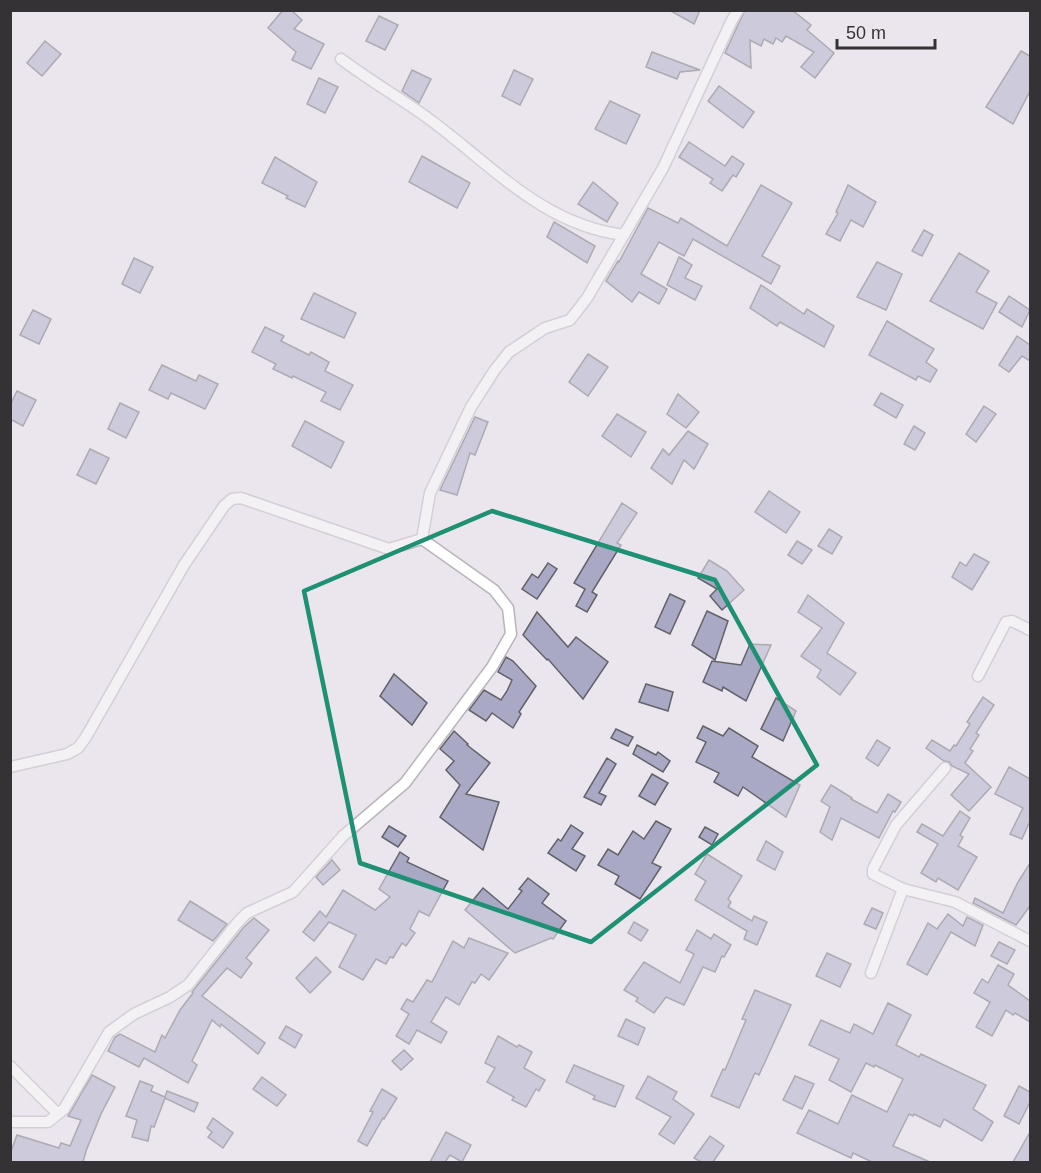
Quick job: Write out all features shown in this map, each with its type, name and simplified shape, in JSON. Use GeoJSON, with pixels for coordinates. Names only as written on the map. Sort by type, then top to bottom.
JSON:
{"type":"FeatureCollection","features":[{"type":"Feature","properties":{"kind":"street"},"geometry":{"type":"LineString","coordinates":[[422,539],[430,493],[471,407],[509,352],[545,328],[570,320],[587,298],[663,168],[738,10]]}},
{"type":"Feature","properties":{"kind":"street"},"geometry":{"type":"LineString","coordinates":[[341,59],[377,86],[425,116],[512,187],[566,219],[600,232],[624,235]]}},
{"type":"Feature","properties":{"kind":"street"},"geometry":{"type":"LineString","coordinates":[[10,767],[67,754],[78,748],[87,737],[184,565],[224,506],[232,499],[241,498],[389,549],[422,539]]}},
{"type":"Feature","properties":{"kind":"street"},"geometry":{"type":"LineString","coordinates":[[11,1123],[48,1122],[58,1114],[64,1108],[109,1032],[134,1014],[170,997],[188,985],[247,913],[293,892],[343,836],[405,783],[492,667],[511,634],[508,608],[494,590],[422,539]]}},
{"type":"Feature","properties":{"kind":"street"},"geometry":{"type":"LineString","coordinates":[[978,676],[1005,622],[1012,621],[1030,630]]}},
{"type":"Feature","properties":{"kind":"street"},"geometry":{"type":"LineString","coordinates":[[945,768],[896,825],[873,869],[873,874],[903,890],[955,902],[1030,941]]}},
{"type":"Feature","properties":{"kind":"street"},"geometry":{"type":"LineString","coordinates":[[871,973],[903,890]]}},
{"type":"Feature","properties":{"kind":"street"},"geometry":{"type":"LineString","coordinates":[[10,1066],[58,1114]]}},
{"type":"Feature","properties":{"kind":"highlighted area"},"geometry":{"type":"Polygon","coordinates":[[[492,511],[715,580],[817,765],[591,942],[360,863],[304,591],[492,511]]]}},
{"type":"Feature","properties":{"kind":"building"},"geometry":{"type":"Polygon","coordinates":[[[283,10],[291,10],[302,20],[294,29],[324,44],[311,69],[292,60],[296,52],[268,28],[283,10]]]}},
{"type":"Feature","properties":{"kind":"building"},"geometry":{"type":"Polygon","coordinates":[[[669,10],[700,10],[694,24],[669,10]]]}},
{"type":"Feature","properties":{"kind":"building"},"geometry":{"type":"Polygon","coordinates":[[[745,10],[792,10],[811,25],[807,30],[834,53],[815,78],[801,67],[814,52],[786,36],[782,42],[776,38],[773,44],[764,39],[761,46],[750,40],[751,68],[725,53],[745,10]]]}},
{"type":"Feature","properties":{"kind":"building"},"geometry":{"type":"Polygon","coordinates":[[[379,16],[398,25],[385,50],[366,41],[379,16]]]}},
{"type":"Feature","properties":{"kind":"building"},"geometry":{"type":"Polygon","coordinates":[[[45,41],[61,54],[42,76],[27,63],[45,41]]]}},
{"type":"Feature","properties":{"kind":"building"},"geometry":{"type":"Polygon","coordinates":[[[1021,51],[1030,56],[1030,91],[1013,124],[986,107],[1021,51]]]}},
{"type":"Feature","properties":{"kind":"building"},"geometry":{"type":"Polygon","coordinates":[[[652,52],[700,70],[680,72],[677,79],[646,67],[652,52]]]}},
{"type":"Feature","properties":{"kind":"building"},"geometry":{"type":"Polygon","coordinates":[[[412,70],[431,79],[419,103],[402,91],[412,70]]]}},
{"type":"Feature","properties":{"kind":"building"},"geometry":{"type":"Polygon","coordinates":[[[514,70],[533,79],[520,105],[502,96],[514,70]]]}},
{"type":"Feature","properties":{"kind":"building"},"geometry":{"type":"Polygon","coordinates":[[[319,78],[338,87],[325,113],[307,104],[319,78]]]}},
{"type":"Feature","properties":{"kind":"building"},"geometry":{"type":"Polygon","coordinates":[[[719,86],[754,112],[743,128],[708,101],[719,86]]]}},
{"type":"Feature","properties":{"kind":"building"},"geometry":{"type":"Polygon","coordinates":[[[610,101],[640,115],[626,144],[595,129],[610,101]]]}},
{"type":"Feature","properties":{"kind":"building"},"geometry":{"type":"Polygon","coordinates":[[[689,142],[725,166],[732,156],[744,164],[736,177],[733,175],[722,191],[710,183],[713,179],[679,157],[689,142]]]}},
{"type":"Feature","properties":{"kind":"building"},"geometry":{"type":"Polygon","coordinates":[[[422,156],[470,183],[457,208],[409,182],[422,156]]]}},
{"type":"Feature","properties":{"kind":"building"},"geometry":{"type":"Polygon","coordinates":[[[275,157],[317,182],[305,207],[262,183],[275,157]]]}},
{"type":"Feature","properties":{"kind":"building"},"geometry":{"type":"Polygon","coordinates":[[[593,182],[618,203],[607,222],[578,204],[593,182]]]}},
{"type":"Feature","properties":{"kind":"building"},"geometry":{"type":"Polygon","coordinates":[[[761,185],[792,203],[762,256],[780,266],[771,284],[693,239],[684,256],[659,242],[641,274],[667,289],[659,304],[639,292],[632,302],[606,281],[648,208],[678,223],[681,218],[727,246],[761,185]]]}},
{"type":"Feature","properties":{"kind":"building"},"geometry":{"type":"Polygon","coordinates":[[[848,185],[876,202],[863,227],[851,220],[840,241],[826,234],[838,213],[836,212],[848,185]]]}},
{"type":"Feature","properties":{"kind":"building"},"geometry":{"type":"Polygon","coordinates":[[[554,222],[595,246],[587,263],[547,237],[554,222]]]}},
{"type":"Feature","properties":{"kind":"building"},"geometry":{"type":"Polygon","coordinates":[[[924,230],[933,235],[922,256],[912,251],[924,230]]]}},
{"type":"Feature","properties":{"kind":"building"},"geometry":{"type":"Polygon","coordinates":[[[959,253],[989,271],[976,292],[997,303],[983,329],[930,301],[959,253]]]}},
{"type":"Feature","properties":{"kind":"building"},"geometry":{"type":"Polygon","coordinates":[[[679,257],[692,265],[685,278],[702,286],[695,300],[667,285],[679,257]]]}},
{"type":"Feature","properties":{"kind":"building"},"geometry":{"type":"Polygon","coordinates":[[[134,258],[153,267],[140,293],[122,284],[134,258]]]}},
{"type":"Feature","properties":{"kind":"building"},"geometry":{"type":"Polygon","coordinates":[[[877,262],[902,274],[886,310],[857,297],[877,262]]]}},
{"type":"Feature","properties":{"kind":"building"},"geometry":{"type":"Polygon","coordinates":[[[761,285],[804,314],[807,309],[834,326],[824,347],[780,322],[777,326],[750,308],[761,285]]]}},
{"type":"Feature","properties":{"kind":"building"},"geometry":{"type":"Polygon","coordinates":[[[314,293],[356,313],[344,338],[301,319],[314,293]]]}},
{"type":"Feature","properties":{"kind":"building"},"geometry":{"type":"Polygon","coordinates":[[[1009,296],[1030,310],[1022,327],[999,312],[1009,296]]]}},
{"type":"Feature","properties":{"kind":"building"},"geometry":{"type":"Polygon","coordinates":[[[33,310],[51,319],[39,344],[20,335],[33,310]]]}},
{"type":"Feature","properties":{"kind":"building"},"geometry":{"type":"Polygon","coordinates":[[[887,321],[934,349],[926,362],[937,370],[930,382],[918,376],[916,380],[869,355],[887,321]]]}},
{"type":"Feature","properties":{"kind":"building"},"geometry":{"type":"Polygon","coordinates":[[[265,327],[284,336],[281,341],[309,355],[311,352],[329,362],[325,371],[353,385],[340,410],[321,401],[326,392],[273,369],[276,364],[252,352],[265,327]]]}},
{"type":"Feature","properties":{"kind":"building"},"geometry":{"type":"Polygon","coordinates":[[[1017,336],[1030,345],[1030,361],[1022,356],[1009,372],[999,365],[1017,336]]]}},
{"type":"Feature","properties":{"kind":"building"},"geometry":{"type":"Polygon","coordinates":[[[588,354],[608,367],[588,396],[569,382],[588,354]]]}},
{"type":"Feature","properties":{"kind":"building"},"geometry":{"type":"Polygon","coordinates":[[[162,365],[196,381],[199,375],[218,384],[205,409],[171,393],[168,399],[149,390],[162,365]]]}},
{"type":"Feature","properties":{"kind":"building"},"geometry":{"type":"Polygon","coordinates":[[[17,391],[36,400],[23,426],[10,419],[10,405],[17,391]]]}},
{"type":"Feature","properties":{"kind":"building"},"geometry":{"type":"Polygon","coordinates":[[[881,393],[903,405],[896,418],[874,405],[881,393]]]}},
{"type":"Feature","properties":{"kind":"building"},"geometry":{"type":"Polygon","coordinates":[[[678,394],[699,412],[686,428],[667,414],[678,394]]]}},
{"type":"Feature","properties":{"kind":"building"},"geometry":{"type":"Polygon","coordinates":[[[120,403],[139,412],[126,438],[108,429],[120,403]]]}},
{"type":"Feature","properties":{"kind":"building"},"geometry":{"type":"Polygon","coordinates":[[[984,406],[996,414],[976,442],[966,434],[984,406]]]}},
{"type":"Feature","properties":{"kind":"building"},"geometry":{"type":"Polygon","coordinates":[[[617,414],[646,432],[631,457],[602,436],[617,414]]]}},
{"type":"Feature","properties":{"kind":"building"},"geometry":{"type":"Polygon","coordinates":[[[475,417],[488,422],[475,455],[470,453],[457,495],[440,490],[475,417]]]}},
{"type":"Feature","properties":{"kind":"building"},"geometry":{"type":"Polygon","coordinates":[[[305,421],[344,442],[331,468],[292,446],[305,421]]]}},
{"type":"Feature","properties":{"kind":"building"},"geometry":{"type":"Polygon","coordinates":[[[914,426],[925,433],[915,450],[904,444],[914,426]]]}},
{"type":"Feature","properties":{"kind":"building"},"geometry":{"type":"Polygon","coordinates":[[[688,431],[708,444],[694,469],[684,460],[672,484],[651,468],[663,449],[669,455],[688,431]]]}},
{"type":"Feature","properties":{"kind":"building"},"geometry":{"type":"Polygon","coordinates":[[[90,449],[109,458],[96,484],[77,475],[90,449]]]}},
{"type":"Feature","properties":{"kind":"building"},"geometry":{"type":"Polygon","coordinates":[[[769,491],[800,512],[786,533],[755,512],[769,491]]]}},
{"type":"Feature","properties":{"kind":"building"},"geometry":{"type":"Polygon","coordinates":[[[622,503],[637,513],[617,543],[621,545],[592,592],[597,595],[587,612],[576,606],[585,589],[574,583],[622,503]]]}},
{"type":"Feature","properties":{"kind":"building"},"geometry":{"type":"Polygon","coordinates":[[[829,529],[842,537],[832,554],[818,546],[829,529]]]}},
{"type":"Feature","properties":{"kind":"building"},"geometry":{"type":"Polygon","coordinates":[[[797,541],[812,550],[802,564],[788,555],[797,541]]]}},
{"type":"Feature","properties":{"kind":"building"},"geometry":{"type":"Polygon","coordinates":[[[974,554],[989,562],[972,590],[952,577],[960,562],[966,566],[974,554]]]}},
{"type":"Feature","properties":{"kind":"building"},"geometry":{"type":"Polygon","coordinates":[[[709,560],[727,571],[744,590],[722,610],[710,596],[717,589],[698,578],[709,560]]]}},
{"type":"Feature","properties":{"kind":"building"},"geometry":{"type":"Polygon","coordinates":[[[548,563],[557,569],[537,599],[522,589],[532,574],[538,578],[548,563]]]}},
{"type":"Feature","properties":{"kind":"building"},"geometry":{"type":"Polygon","coordinates":[[[670,594],[685,601],[670,634],[655,627],[670,594]]]}},
{"type":"Feature","properties":{"kind":"building"},"geometry":{"type":"Polygon","coordinates":[[[808,595],[844,623],[827,653],[856,673],[840,695],[817,677],[821,670],[801,656],[822,628],[798,612],[808,595]]]}},
{"type":"Feature","properties":{"kind":"building"},"geometry":{"type":"Polygon","coordinates":[[[707,611],[728,621],[715,660],[692,645],[707,611]]]}},
{"type":"Feature","properties":{"kind":"building"},"geometry":{"type":"Polygon","coordinates":[[[537,612],[568,647],[576,637],[608,662],[583,699],[548,659],[523,635],[537,612]]]}},
{"type":"Feature","properties":{"kind":"building"},"geometry":{"type":"Polygon","coordinates":[[[750,644],[771,645],[746,701],[723,687],[722,691],[703,682],[712,661],[741,665],[750,644]]]}},
{"type":"Feature","properties":{"kind":"building"},"geometry":{"type":"Polygon","coordinates":[[[506,657],[513,661],[536,686],[519,712],[521,714],[513,728],[492,713],[486,721],[469,710],[484,690],[501,700],[512,680],[498,672],[506,657]]]}},
{"type":"Feature","properties":{"kind":"building"},"geometry":{"type":"Polygon","coordinates":[[[394,674],[427,703],[412,725],[380,696],[394,674]]]}},
{"type":"Feature","properties":{"kind":"building"},"geometry":{"type":"Polygon","coordinates":[[[646,684],[673,692],[668,711],[639,702],[646,684]]]}},
{"type":"Feature","properties":{"kind":"building"},"geometry":{"type":"Polygon","coordinates":[[[983,697],[994,705],[976,733],[979,735],[965,763],[991,787],[969,811],[951,795],[969,774],[952,766],[926,748],[932,740],[950,751],[954,745],[956,746],[970,724],[967,722],[983,697]]]}},
{"type":"Feature","properties":{"kind":"building"},"geometry":{"type":"Polygon","coordinates":[[[776,698],[796,711],[783,741],[761,729],[776,698]]]}},
{"type":"Feature","properties":{"kind":"building"},"geometry":{"type":"Polygon","coordinates":[[[703,726],[723,736],[729,728],[758,746],[752,757],[800,785],[786,817],[743,787],[738,796],[714,782],[719,773],[696,762],[706,742],[697,738],[703,726]]]}},
{"type":"Feature","properties":{"kind":"building"},"geometry":{"type":"Polygon","coordinates":[[[616,729],[633,737],[628,746],[611,738],[616,729]]]}},
{"type":"Feature","properties":{"kind":"building"},"geometry":{"type":"Polygon","coordinates":[[[454,731],[467,745],[490,763],[466,794],[499,802],[483,850],[440,817],[460,785],[446,770],[454,761],[440,749],[454,731]]]}},
{"type":"Feature","properties":{"kind":"building"},"geometry":{"type":"Polygon","coordinates":[[[877,740],[890,748],[878,766],[866,758],[877,740]]]}},
{"type":"Feature","properties":{"kind":"building"},"geometry":{"type":"Polygon","coordinates":[[[637,745],[656,755],[658,752],[670,761],[663,772],[633,754],[637,745]]]}},
{"type":"Feature","properties":{"kind":"building"},"geometry":{"type":"Polygon","coordinates":[[[607,758],[616,764],[599,793],[606,796],[601,805],[584,797],[607,758]]]}},
{"type":"Feature","properties":{"kind":"building"},"geometry":{"type":"Polygon","coordinates":[[[1009,767],[1030,779],[1030,821],[1022,839],[1010,834],[1023,808],[995,794],[1009,767]]]}},
{"type":"Feature","properties":{"kind":"building"},"geometry":{"type":"Polygon","coordinates":[[[652,774],[668,783],[655,805],[639,796],[652,774]]]}},
{"type":"Feature","properties":{"kind":"building"},"geometry":{"type":"Polygon","coordinates":[[[831,785],[877,813],[888,794],[901,802],[895,812],[893,811],[879,838],[841,818],[832,840],[820,832],[830,807],[821,801],[831,785]]]}},
{"type":"Feature","properties":{"kind":"building"},"geometry":{"type":"Polygon","coordinates":[[[960,811],[970,818],[960,835],[963,837],[958,846],[977,857],[958,890],[938,878],[936,882],[921,873],[938,844],[917,832],[922,824],[943,836],[960,811]]]}},
{"type":"Feature","properties":{"kind":"building"},"geometry":{"type":"Polygon","coordinates":[[[656,821],[671,829],[652,863],[661,867],[640,899],[615,884],[619,876],[598,865],[608,849],[618,855],[633,831],[644,839],[656,821]]]}},
{"type":"Feature","properties":{"kind":"building"},"geometry":{"type":"Polygon","coordinates":[[[571,825],[583,833],[572,849],[585,856],[576,871],[548,853],[558,839],[561,841],[571,825]]]}},
{"type":"Feature","properties":{"kind":"building"},"geometry":{"type":"Polygon","coordinates":[[[389,826],[406,836],[398,847],[382,837],[389,826]]]}},
{"type":"Feature","properties":{"kind":"building"},"geometry":{"type":"Polygon","coordinates":[[[705,827],[718,834],[712,845],[699,837],[705,827]]]}},
{"type":"Feature","properties":{"kind":"building"},"geometry":{"type":"Polygon","coordinates":[[[766,841],[783,852],[775,870],[757,860],[766,841]]]}},
{"type":"Feature","properties":{"kind":"building"},"geometry":{"type":"Polygon","coordinates":[[[400,852],[409,858],[407,862],[448,881],[429,916],[419,911],[410,929],[415,933],[406,946],[402,943],[393,958],[390,957],[386,964],[376,959],[363,980],[339,967],[356,935],[329,922],[314,941],[303,932],[320,911],[326,917],[343,890],[375,910],[390,897],[379,889],[400,852]]]}},
{"type":"Feature","properties":{"kind":"building"},"geometry":{"type":"Polygon","coordinates":[[[707,854],[742,876],[728,899],[731,902],[728,907],[752,921],[754,916],[767,922],[757,945],[744,939],[747,931],[695,900],[706,881],[695,874],[707,854]]]}},
{"type":"Feature","properties":{"kind":"building"},"geometry":{"type":"Polygon","coordinates":[[[332,860],[340,870],[323,885],[316,877],[332,860]]]}},
{"type":"Feature","properties":{"kind":"building"},"geometry":{"type":"Polygon","coordinates":[[[1030,863],[1030,906],[1016,925],[973,903],[975,898],[1003,913],[1030,863]]]}},
{"type":"Feature","properties":{"kind":"building"},"geometry":{"type":"Polygon","coordinates":[[[528,878],[549,894],[542,903],[566,921],[553,939],[515,953],[465,910],[483,888],[508,909],[522,891],[519,889],[528,878]]]}},
{"type":"Feature","properties":{"kind":"building"},"geometry":{"type":"Polygon","coordinates":[[[190,901],[227,924],[213,941],[178,920],[190,901]]]}},
{"type":"Feature","properties":{"kind":"building"},"geometry":{"type":"Polygon","coordinates":[[[872,908],[883,913],[876,929],[864,924],[872,908]]]}},
{"type":"Feature","properties":{"kind":"building"},"geometry":{"type":"Polygon","coordinates":[[[948,914],[963,926],[967,917],[983,925],[975,946],[951,932],[927,975],[907,964],[928,923],[937,929],[948,914]]]}},
{"type":"Feature","properties":{"kind":"building"},"geometry":{"type":"Polygon","coordinates":[[[254,918],[269,930],[246,958],[252,963],[241,978],[227,968],[202,996],[265,1043],[258,1054],[221,1024],[220,1027],[212,1020],[192,1061],[197,1065],[188,1083],[144,1058],[139,1067],[108,1051],[115,1037],[120,1034],[155,1052],[162,1035],[165,1038],[192,992],[244,927],[254,918]]]}},
{"type":"Feature","properties":{"kind":"building"},"geometry":{"type":"Polygon","coordinates":[[[634,922],[648,930],[641,941],[628,933],[634,922]]]}},
{"type":"Feature","properties":{"kind":"building"},"geometry":{"type":"Polygon","coordinates":[[[697,930],[711,939],[714,934],[731,945],[724,957],[722,956],[715,972],[703,967],[684,1005],[666,997],[654,1013],[636,1001],[638,998],[624,990],[644,962],[680,983],[694,954],[686,950],[697,930]]]}},
{"type":"Feature","properties":{"kind":"building"},"geometry":{"type":"Polygon","coordinates":[[[469,938],[508,953],[489,980],[481,974],[475,983],[472,982],[459,1005],[446,997],[431,1022],[447,1032],[441,1043],[417,1030],[409,1044],[396,1036],[409,1014],[401,1009],[407,999],[413,1002],[427,980],[432,982],[453,941],[464,948],[469,938]]]}},
{"type":"Feature","properties":{"kind":"building"},"geometry":{"type":"Polygon","coordinates":[[[999,942],[1015,950],[1007,964],[991,956],[999,942]]]}},
{"type":"Feature","properties":{"kind":"building"},"geometry":{"type":"Polygon","coordinates":[[[827,953],[851,964],[840,987],[816,976],[827,953]]]}},
{"type":"Feature","properties":{"kind":"building"},"geometry":{"type":"Polygon","coordinates":[[[316,957],[331,972],[310,993],[296,978],[316,957]]]}},
{"type":"Feature","properties":{"kind":"building"},"geometry":{"type":"Polygon","coordinates":[[[998,965],[1014,974],[1008,985],[1030,1001],[1030,1022],[1006,1010],[992,1036],[976,1027],[990,1002],[974,993],[982,979],[988,983],[998,965]]]}},
{"type":"Feature","properties":{"kind":"building"},"geometry":{"type":"Polygon","coordinates":[[[755,990],[791,1005],[759,1075],[755,1073],[739,1108],[711,1096],[723,1069],[725,1070],[746,1020],[742,1019],[755,990]]]}},
{"type":"Feature","properties":{"kind":"building"},"geometry":{"type":"Polygon","coordinates":[[[888,1003],[911,1015],[896,1045],[919,1057],[921,1054],[986,1085],[973,1109],[993,1122],[982,1141],[944,1119],[940,1127],[914,1114],[913,1116],[909,1114],[893,1146],[930,1162],[872,1162],[853,1153],[851,1158],[797,1133],[809,1110],[838,1124],[852,1095],[887,1112],[903,1079],[866,1063],[851,1092],[829,1080],[839,1059],[809,1045],[821,1020],[850,1033],[854,1024],[873,1034],[888,1003]]]}},
{"type":"Feature","properties":{"kind":"building"},"geometry":{"type":"Polygon","coordinates":[[[626,1019],[645,1028],[638,1045],[618,1036],[626,1019]]]}},
{"type":"Feature","properties":{"kind":"building"},"geometry":{"type":"Polygon","coordinates":[[[286,1026],[302,1035],[295,1048],[279,1038],[286,1026]]]}},
{"type":"Feature","properties":{"kind":"building"},"geometry":{"type":"Polygon","coordinates":[[[498,1036],[517,1047],[519,1045],[532,1052],[524,1068],[545,1080],[539,1091],[536,1089],[526,1107],[512,1100],[514,1097],[487,1082],[495,1068],[485,1063],[498,1036]]]}},
{"type":"Feature","properties":{"kind":"building"},"geometry":{"type":"Polygon","coordinates":[[[404,1050],[413,1059],[401,1070],[392,1061],[404,1050]]]}},
{"type":"Feature","properties":{"kind":"building"},"geometry":{"type":"Polygon","coordinates":[[[574,1065],[624,1086],[615,1107],[593,1099],[595,1096],[566,1082],[574,1065]]]}},
{"type":"Feature","properties":{"kind":"building"},"geometry":{"type":"Polygon","coordinates":[[[92,1075],[115,1087],[101,1114],[83,1162],[10,1162],[10,1154],[17,1135],[59,1148],[61,1143],[70,1146],[81,1120],[68,1116],[92,1075]]]}},
{"type":"Feature","properties":{"kind":"building"},"geometry":{"type":"Polygon","coordinates":[[[648,1076],[677,1092],[673,1099],[694,1114],[674,1144],[659,1134],[671,1117],[636,1098],[648,1076]]]}},
{"type":"Feature","properties":{"kind":"building"},"geometry":{"type":"Polygon","coordinates":[[[795,1076],[814,1084],[802,1109],[783,1100],[795,1076]]]}},
{"type":"Feature","properties":{"kind":"building"},"geometry":{"type":"Polygon","coordinates":[[[262,1077],[286,1095],[277,1106],[253,1089],[262,1077]]]}},
{"type":"Feature","properties":{"kind":"building"},"geometry":{"type":"Polygon","coordinates":[[[140,1081],[153,1086],[151,1091],[165,1097],[167,1091],[198,1103],[194,1112],[165,1098],[154,1127],[151,1126],[148,1141],[132,1137],[137,1120],[126,1116],[140,1081]]]}},
{"type":"Feature","properties":{"kind":"building"},"geometry":{"type":"Polygon","coordinates":[[[1019,1086],[1030,1092],[1030,1102],[1019,1124],[1004,1116],[1019,1086]]]}},
{"type":"Feature","properties":{"kind":"building"},"geometry":{"type":"Polygon","coordinates":[[[382,1089],[397,1098],[367,1146],[358,1141],[382,1089]]]}},
{"type":"Feature","properties":{"kind":"building"},"geometry":{"type":"Polygon","coordinates":[[[213,1118],[233,1133],[223,1148],[208,1137],[212,1132],[207,1128],[213,1118]]]}},
{"type":"Feature","properties":{"kind":"building"},"geometry":{"type":"Polygon","coordinates":[[[446,1132],[471,1145],[462,1162],[450,1155],[445,1162],[430,1162],[446,1132]]]}},
{"type":"Feature","properties":{"kind":"building"},"geometry":{"type":"Polygon","coordinates":[[[1030,1132],[1030,1162],[1013,1162],[1030,1132]]]}},
{"type":"Feature","properties":{"kind":"building"},"geometry":{"type":"Polygon","coordinates":[[[710,1136],[724,1146],[713,1162],[701,1162],[694,1158],[710,1136]]]}}]}
